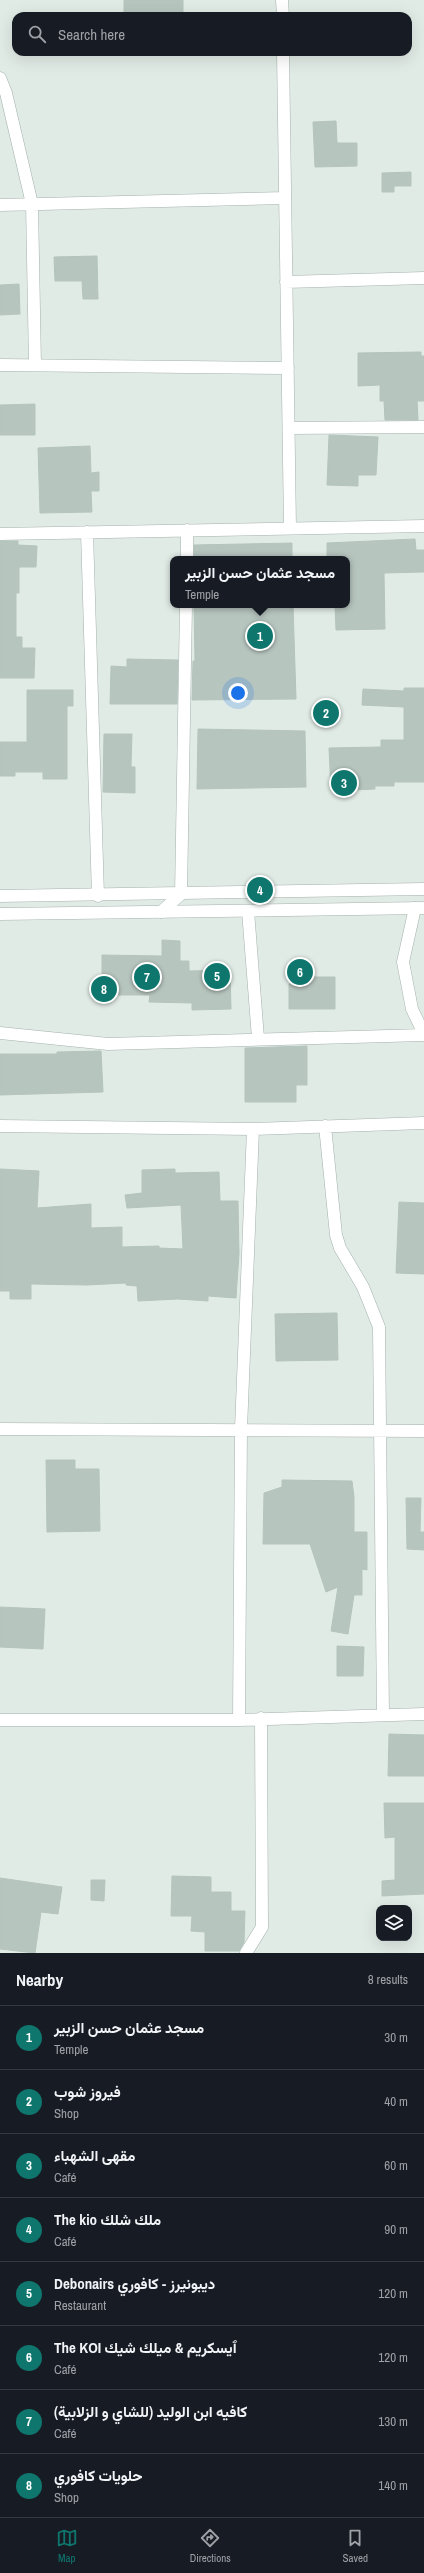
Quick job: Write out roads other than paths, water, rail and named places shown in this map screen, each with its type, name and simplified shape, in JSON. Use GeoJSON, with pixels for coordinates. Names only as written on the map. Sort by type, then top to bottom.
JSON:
{"type":"FeatureCollection","features":[{"type":"Feature","properties":{"kind":"street"},"geometry":{"type":"LineString","coordinates":[[282,0],[282,12]]}},
{"type":"Feature","properties":{"kind":"street"},"geometry":{"type":"LineString","coordinates":[[283,56],[290,528]]}},
{"type":"Feature","properties":{"kind":"street"},"geometry":{"type":"LineString","coordinates":[[0,78],[6,93],[32,204],[35,364]]}},
{"type":"Feature","properties":{"kind":"street"},"geometry":{"type":"LineString","coordinates":[[0,205],[285,198]]}},
{"type":"Feature","properties":{"kind":"street"},"geometry":{"type":"LineString","coordinates":[[286,282],[424,278]]}},
{"type":"Feature","properties":{"kind":"street"},"geometry":{"type":"LineString","coordinates":[[0,365],[35,364],[288,368]]}},
{"type":"Feature","properties":{"kind":"street"},"geometry":{"type":"LineString","coordinates":[[289,428],[424,427]]}},
{"type":"Feature","properties":{"kind":"street"},"geometry":{"type":"LineString","coordinates":[[0,534],[424,526]]}},
{"type":"Feature","properties":{"kind":"street"},"geometry":{"type":"LineString","coordinates":[[187,556],[188,530]]}},
{"type":"Feature","properties":{"kind":"street"},"geometry":{"type":"LineString","coordinates":[[87,532],[98,896]]}},
{"type":"Feature","properties":{"kind":"street"},"geometry":{"type":"LineString","coordinates":[[161,912],[181,894],[186,608]]}},
{"type":"Feature","properties":{"kind":"street"},"geometry":{"type":"LineString","coordinates":[[0,896],[98,896],[424,889]]}},
{"type":"Feature","properties":{"kind":"street"},"geometry":{"type":"LineString","coordinates":[[0,914],[419,908],[403,962],[412,1009],[424,1034],[258,1038],[108,1044],[0,1033]]}},
{"type":"Feature","properties":{"kind":"street"},"geometry":{"type":"LineString","coordinates":[[248,911],[258,1038]]}},
{"type":"Feature","properties":{"kind":"street"},"geometry":{"type":"LineString","coordinates":[[0,1126],[253,1129],[424,1123]]}},
{"type":"Feature","properties":{"kind":"street"},"geometry":{"type":"LineString","coordinates":[[325,1126],[336,1235],[340,1248],[363,1287],[379,1327],[382,1430],[383,1715]]}},
{"type":"Feature","properties":{"kind":"street"},"geometry":{"type":"LineString","coordinates":[[239,1720],[241,1430],[253,1129]]}},
{"type":"Feature","properties":{"kind":"street"},"geometry":{"type":"LineString","coordinates":[[0,1429],[424,1431]]}},
{"type":"Feature","properties":{"kind":"street"},"geometry":{"type":"LineString","coordinates":[[0,1720],[239,1720],[261,1718],[424,1714]]}},
{"type":"Feature","properties":{"kind":"street"},"geometry":{"type":"LineString","coordinates":[[246,1953],[262,1927],[261,1718]]}},
{"type":"Feature","properties":{"kind":"place","name":"مسجد عثمان حسن الزبير"},"geometry":{"type":"Point","coordinates":[260,636]}},
{"type":"Feature","properties":{"kind":"place","name":"فيروز شوب"},"geometry":{"type":"Point","coordinates":[326,713]}},
{"type":"Feature","properties":{"kind":"place","name":"مقهى الشهباء"},"geometry":{"type":"Point","coordinates":[344,783]}},
{"type":"Feature","properties":{"kind":"place","name":"The kio ملك شلك"},"geometry":{"type":"Point","coordinates":[260,890]}},
{"type":"Feature","properties":{"kind":"place","name":"The KOI ٱيسكريم & ميلك شيك"},"geometry":{"type":"Point","coordinates":[300,972]}},
{"type":"Feature","properties":{"kind":"place","name":"Debonairs ديبونيرز - كافوري"},"geometry":{"type":"Point","coordinates":[217,976]}},
{"type":"Feature","properties":{"kind":"place","name":"كافيه ابن الوليد (للشاي و الزلابية)"},"geometry":{"type":"Point","coordinates":[147,977]}},
{"type":"Feature","properties":{"kind":"place","name":"حلويات كافوري"},"geometry":{"type":"Point","coordinates":[104,989]}}]}
